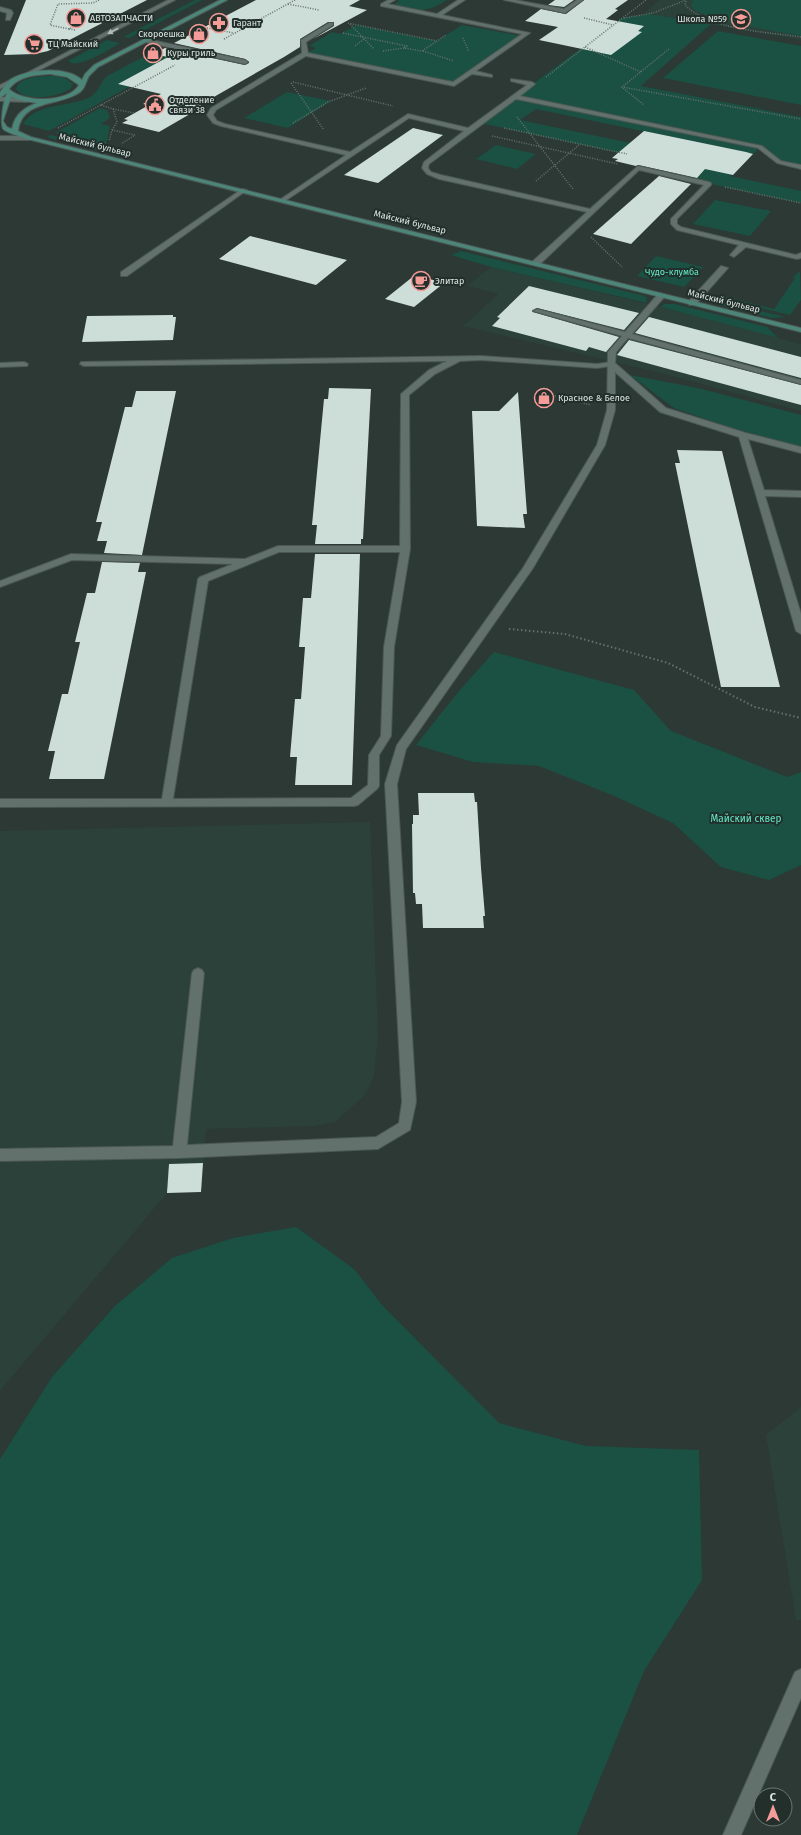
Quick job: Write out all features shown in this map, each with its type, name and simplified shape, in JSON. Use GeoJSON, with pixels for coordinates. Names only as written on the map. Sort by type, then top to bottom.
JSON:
{"type":"FeatureCollection","features":[{"type":"Feature","properties":{"kind":"main road"},"geometry":{"type":"LineString","coordinates":[[84,68],[96,66],[224,0]]}},
{"type":"Feature","properties":{"kind":"main road"},"geometry":{"type":"LineString","coordinates":[[14,114],[37,105],[65,98],[75,93],[81,88],[87,75],[96,66]]}},
{"type":"Feature","properties":{"kind":"main road"},"geometry":{"type":"LineString","coordinates":[[0,96],[14,80],[24,76],[72,70]]}},
{"type":"Feature","properties":{"kind":"main road"},"geometry":{"type":"LineString","coordinates":[[49,73],[72,76],[79,79],[82,84]]}},
{"type":"Feature","properties":{"kind":"main road"},"geometry":{"type":"LineString","coordinates":[[0,121],[4,92]]}},
{"type":"Feature","properties":{"kind":"main road"},"geometry":{"type":"LineString","coordinates":[[27,100],[51,100],[65,98]]}},
{"type":"Feature","properties":{"kind":"main road"},"geometry":{"type":"LineString","coordinates":[[15,132],[14,124],[18,117],[26,110]]}},
{"type":"Feature","properties":{"kind":"main road"},"geometry":{"type":"LineString","coordinates":[[0,121],[7,118]]}},
{"type":"Feature","properties":{"kind":"main road","name":"Майский бульвар"},"geometry":{"type":"LineString","coordinates":[[0,121],[5,128],[29,138],[244,190],[801,330]]}},
{"type":"Feature","properties":{"kind":"street"},"geometry":{"type":"LineString","coordinates":[[24,76],[172,0]]}},
{"type":"Feature","properties":{"kind":"street"},"geometry":{"type":"LineString","coordinates":[[350,154],[223,125],[215,122],[210,116],[213,109],[305,54],[454,84],[527,33],[383,6],[392,0]]}},
{"type":"Feature","properties":{"kind":"street"},"geometry":{"type":"LineString","coordinates":[[437,16],[462,0]]}},
{"type":"Feature","properties":{"kind":"street"},"geometry":{"type":"LineString","coordinates":[[507,0],[565,11],[580,0]]}},
{"type":"Feature","properties":{"kind":"street"},"geometry":{"type":"LineString","coordinates":[[0,9],[9,11],[10,13],[8,19]]}},
{"type":"Feature","properties":{"kind":"street"},"geometry":{"type":"LineString","coordinates":[[305,54],[303,41],[332,24]]}},
{"type":"Feature","properties":{"kind":"street"},"geometry":{"type":"LineString","coordinates":[[147,41],[245,62]]}},
{"type":"Feature","properties":{"kind":"street"},"geometry":{"type":"LineString","coordinates":[[273,68],[280,69]]}},
{"type":"Feature","properties":{"kind":"street"},"geometry":{"type":"LineString","coordinates":[[474,70],[490,76]]}},
{"type":"Feature","properties":{"kind":"street"},"geometry":{"type":"LineString","coordinates":[[513,80],[532,84]]}},
{"type":"Feature","properties":{"kind":"street"},"geometry":{"type":"LineString","coordinates":[[532,84],[426,164],[425,168],[429,173],[439,176],[591,211]]}},
{"type":"Feature","properties":{"kind":"street"},"geometry":{"type":"LineString","coordinates":[[4,92],[27,100]]}},
{"type":"Feature","properties":{"kind":"street"},"geometry":{"type":"LineString","coordinates":[[515,97],[760,147],[779,162],[801,167]]}},
{"type":"Feature","properties":{"kind":"street"},"geometry":{"type":"LineString","coordinates":[[283,200],[408,116],[470,130]]}},
{"type":"Feature","properties":{"kind":"street"},"geometry":{"type":"LineString","coordinates":[[0,138],[29,138]]}},
{"type":"Feature","properties":{"kind":"street"},"geometry":{"type":"LineString","coordinates":[[536,264],[638,168],[709,184]]}},
{"type":"Feature","properties":{"kind":"street"},"geometry":{"type":"LineString","coordinates":[[709,184],[674,219],[674,224],[679,229],[797,257],[801,256]]}},
{"type":"Feature","properties":{"kind":"street"},"geometry":{"type":"LineString","coordinates":[[124,274],[244,190]]}},
{"type":"Feature","properties":{"kind":"street"},"geometry":{"type":"LineString","coordinates":[[734,255],[744,245]]}},
{"type":"Feature","properties":{"kind":"street"},"geometry":{"type":"LineString","coordinates":[[692,302],[724,268]]}},
{"type":"Feature","properties":{"kind":"street"},"geometry":{"type":"LineString","coordinates":[[0,1155],[180,1152],[378,1142],[405,1126],[409,1102],[391,784],[401,748],[528,568],[581,481],[601,445],[611,410],[612,352],[628,336],[662,295]]}},
{"type":"Feature","properties":{"kind":"street"},"geometry":{"type":"LineString","coordinates":[[537,311],[801,382]]}},
{"type":"Feature","properties":{"kind":"street"},"geometry":{"type":"LineString","coordinates":[[84,364],[481,358],[597,366],[611,364],[663,410],[743,435],[801,450]]}},
{"type":"Feature","properties":{"kind":"street"},"geometry":{"type":"LineString","coordinates":[[0,803],[354,802],[373,786],[374,755],[386,736],[389,647],[405,548],[405,394],[432,372],[458,359]]}},
{"type":"Feature","properties":{"kind":"street"},"geometry":{"type":"LineString","coordinates":[[0,365],[24,364]]}},
{"type":"Feature","properties":{"kind":"street"},"geometry":{"type":"LineString","coordinates":[[743,435],[801,631]]}},
{"type":"Feature","properties":{"kind":"street"},"geometry":{"type":"LineString","coordinates":[[760,493],[801,494]]}},
{"type":"Feature","properties":{"kind":"street"},"geometry":{"type":"LineString","coordinates":[[167,803],[203,579],[278,549],[405,548]]}},
{"type":"Feature","properties":{"kind":"street"},"geometry":{"type":"LineString","coordinates":[[0,584],[71,557],[248,561]]}},
{"type":"Feature","properties":{"kind":"street"},"geometry":{"type":"LineString","coordinates":[[180,1152],[198,972]]}},
{"type":"Feature","properties":{"kind":"street"},"geometry":{"type":"LineString","coordinates":[[732,1835],[801,1678]]}},
{"type":"Feature","properties":{"kind":"path"},"geometry":{"type":"LineString","coordinates":[[69,29],[50,25],[58,4],[93,3],[99,0]]}},
{"type":"Feature","properties":{"kind":"path"},"geometry":{"type":"LineString","coordinates":[[55,130],[295,0]]}},
{"type":"Feature","properties":{"kind":"path"},"geometry":{"type":"LineString","coordinates":[[532,84],[548,76],[646,0]]}},
{"type":"Feature","properties":{"kind":"path"},"geometry":{"type":"LineString","coordinates":[[622,18],[653,13],[687,0]]}},
{"type":"Feature","properties":{"kind":"path"},"geometry":{"type":"LineString","coordinates":[[687,0],[685,5],[692,13],[712,21],[801,37]]}},
{"type":"Feature","properties":{"kind":"path"},"geometry":{"type":"LineString","coordinates":[[288,4],[326,11]]}},
{"type":"Feature","properties":{"kind":"path"},"geometry":{"type":"LineString","coordinates":[[422,51],[467,21]]}},
{"type":"Feature","properties":{"kind":"path"},"geometry":{"type":"LineString","coordinates":[[590,21],[613,25]]}},
{"type":"Feature","properties":{"kind":"path"},"geometry":{"type":"LineString","coordinates":[[343,22],[437,41]]}},
{"type":"Feature","properties":{"kind":"path"},"geometry":{"type":"LineString","coordinates":[[349,24],[395,72]]}},
{"type":"Feature","properties":{"kind":"path"},"geometry":{"type":"LineString","coordinates":[[458,28],[474,70]]}},
{"type":"Feature","properties":{"kind":"path"},"geometry":{"type":"LineString","coordinates":[[323,29],[407,46],[404,48]]}},
{"type":"Feature","properties":{"kind":"path"},"geometry":{"type":"LineString","coordinates":[[585,47],[641,72]]}},
{"type":"Feature","properties":{"kind":"path"},"geometry":{"type":"LineString","coordinates":[[376,52],[404,48],[422,51],[474,70]]}},
{"type":"Feature","properties":{"kind":"path"},"geometry":{"type":"LineString","coordinates":[[669,48],[622,88],[801,119]]}},
{"type":"Feature","properties":{"kind":"path"},"geometry":{"type":"LineString","coordinates":[[312,112],[290,81],[416,111],[408,116]]}},
{"type":"Feature","properties":{"kind":"path"},"geometry":{"type":"LineString","coordinates":[[272,136],[328,102],[366,88]]}},
{"type":"Feature","properties":{"kind":"path"},"geometry":{"type":"LineString","coordinates":[[506,103],[591,211]]}},
{"type":"Feature","properties":{"kind":"path"},"geometry":{"type":"LineString","coordinates":[[100,105],[134,113]]}},
{"type":"Feature","properties":{"kind":"path"},"geometry":{"type":"LineString","coordinates":[[109,142],[116,122],[113,109]]}},
{"type":"Feature","properties":{"kind":"path"},"geometry":{"type":"LineString","coordinates":[[480,123],[632,156]]}},
{"type":"Feature","properties":{"kind":"path"},"geometry":{"type":"LineString","coordinates":[[112,130],[135,135],[116,147]]}},
{"type":"Feature","properties":{"kind":"path"},"geometry":{"type":"LineString","coordinates":[[470,130],[638,168]]}},
{"type":"Feature","properties":{"kind":"path"},"geometry":{"type":"LineString","coordinates":[[520,195],[580,144]]}},
{"type":"Feature","properties":{"kind":"path"},"geometry":{"type":"LineString","coordinates":[[709,184],[801,203]]}},
{"type":"Feature","properties":{"kind":"path"},"geometry":{"type":"LineString","coordinates":[[577,225],[628,272]]}},
{"type":"Feature","properties":{"kind":"path"},"geometry":{"type":"LineString","coordinates":[[549,401],[554,396],[611,410]]}},
{"type":"Feature","properties":{"kind":"path"},"geometry":{"type":"LineString","coordinates":[[487,627],[565,634],[668,663],[755,707],[801,718]]}},
{"type":"Feature","properties":{"kind":"shaded area","name":"Школа №59"},"geometry":{"type":"Polygon","coordinates":[[[660,0],[801,0],[801,40],[644,13],[660,0]]]}},
{"type":"Feature","properties":{"kind":"shaded area"},"geometry":{"type":"Polygon","coordinates":[[[491,267],[661,307],[801,344],[801,411],[665,374],[463,326],[498,294],[467,286],[491,267]]]}},
{"type":"Feature","properties":{"kind":"shaded area"},"geometry":{"type":"Polygon","coordinates":[[[370,822],[378,1035],[374,1076],[365,1095],[335,1122],[314,1126],[206,1129],[201,1192],[167,1193],[0,1391],[0,831],[370,822]]]}},
{"type":"Feature","properties":{"kind":"shaded area"},"geometry":{"type":"Polygon","coordinates":[[[801,1407],[801,1620],[796,1620],[766,1435],[801,1407]]]}},
{"type":"Feature","properties":{"kind":"green space"},"geometry":{"type":"Polygon","coordinates":[[[195,0],[202,0],[129,38],[123,37],[195,0]]]}},
{"type":"Feature","properties":{"kind":"green space"},"geometry":{"type":"Polygon","coordinates":[[[399,0],[447,0],[434,7],[418,10],[398,7],[395,4],[399,0]]]}},
{"type":"Feature","properties":{"kind":"green space","name":"Школа №59"},"geometry":{"type":"Polygon","coordinates":[[[693,0],[801,0],[801,36],[716,20],[693,9],[691,5],[693,0]]]}},
{"type":"Feature","properties":{"kind":"green space"},"geometry":{"type":"Polygon","coordinates":[[[650,14],[711,24],[641,86],[801,117],[801,167],[779,162],[759,148],[753,154],[536,109],[520,120],[741,166],[730,176],[801,191],[801,203],[683,178],[692,168],[480,123],[622,18],[650,14]]]}},
{"type":"Feature","properties":{"kind":"green space"},"geometry":{"type":"Polygon","coordinates":[[[356,25],[437,41],[462,25],[522,36],[454,84],[305,54],[316,48],[309,46],[332,32],[340,34],[356,25]]]}},
{"type":"Feature","properties":{"kind":"green space"},"geometry":{"type":"Polygon","coordinates":[[[718,31],[801,46],[801,105],[663,78],[718,31]]]}},
{"type":"Feature","properties":{"kind":"green space"},"geometry":{"type":"Polygon","coordinates":[[[107,40],[120,43],[102,54],[86,61],[73,63],[68,61],[107,40]]]}},
{"type":"Feature","properties":{"kind":"green space"},"geometry":{"type":"Polygon","coordinates":[[[158,49],[190,53],[49,131],[23,124],[36,112],[90,97],[107,76],[158,49]]]}},
{"type":"Feature","properties":{"kind":"green space"},"geometry":{"type":"Polygon","coordinates":[[[57,76],[65,78],[73,84],[71,88],[59,94],[43,97],[27,96],[20,93],[16,89],[18,84],[22,81],[34,77],[57,76]]]}},
{"type":"Feature","properties":{"kind":"green space"},"geometry":{"type":"Polygon","coordinates":[[[287,92],[331,101],[288,128],[244,118],[287,92]]]}},
{"type":"Feature","properties":{"kind":"green space"},"geometry":{"type":"Polygon","coordinates":[[[100,108],[107,110],[110,118],[101,124],[110,126],[106,146],[55,133],[100,108]]]}},
{"type":"Feature","properties":{"kind":"green space"},"geometry":{"type":"Polygon","coordinates":[[[51,135],[104,149],[99,151],[46,137],[51,135]]]}},
{"type":"Feature","properties":{"kind":"green space"},"geometry":{"type":"Polygon","coordinates":[[[496,145],[536,154],[517,169],[476,159],[496,145]]]}},
{"type":"Feature","properties":{"kind":"green space"},"geometry":{"type":"Polygon","coordinates":[[[715,200],[771,211],[750,236],[693,224],[715,200]]]}},
{"type":"Feature","properties":{"kind":"green space"},"geometry":{"type":"Polygon","coordinates":[[[461,251],[641,295],[646,297],[647,303],[491,267],[451,255],[461,251]]]}},
{"type":"Feature","properties":{"kind":"green space","name":"Чудо-клумба"},"geometry":{"type":"Polygon","coordinates":[[[656,256],[703,267],[684,287],[637,276],[656,256]]]}},
{"type":"Feature","properties":{"kind":"green space"},"geometry":{"type":"Polygon","coordinates":[[[800,271],[801,300],[790,315],[714,297],[720,296],[774,309],[795,278],[793,277],[800,271]]]}},
{"type":"Feature","properties":{"kind":"green space"},"geometry":{"type":"Polygon","coordinates":[[[712,299],[786,317],[771,318],[715,304],[712,302],[712,299]]]}},
{"type":"Feature","properties":{"kind":"green space"},"geometry":{"type":"Polygon","coordinates":[[[664,304],[675,304],[767,327],[778,338],[661,307],[664,304]]]}},
{"type":"Feature","properties":{"kind":"green space"},"geometry":{"type":"Polygon","coordinates":[[[630,375],[698,388],[801,415],[801,447],[732,428],[674,408],[630,375]]]}},
{"type":"Feature","properties":{"kind":"green space","name":"Майский сквер"},"geometry":{"type":"Polygon","coordinates":[[[494,652],[634,690],[671,731],[787,777],[801,772],[801,865],[769,880],[721,867],[673,823],[612,795],[539,766],[473,762],[416,745],[459,691],[494,652]]]}},
{"type":"Feature","properties":{"kind":"green space"},"geometry":{"type":"Polygon","coordinates":[[[296,1227],[354,1269],[382,1305],[499,1423],[586,1446],[699,1450],[702,1580],[644,1671],[577,1835],[0,1835],[0,1459],[52,1377],[115,1306],[172,1258],[233,1238],[296,1227]]]}},
{"type":"Feature","properties":{"kind":"building"},"geometry":{"type":"Polygon","coordinates":[[[26,0],[147,0],[48,51],[35,54],[4,55],[26,0]]]}},
{"type":"Feature","properties":{"kind":"building"},"geometry":{"type":"Polygon","coordinates":[[[256,0],[360,0],[349,6],[367,10],[313,39],[334,26],[334,22],[328,22],[300,39],[300,47],[205,102],[206,103],[187,114],[190,114],[159,132],[122,123],[128,120],[124,119],[149,105],[143,104],[161,94],[118,84],[168,57],[153,54],[165,48],[245,65],[249,63],[245,59],[174,43],[256,0]]]}},
{"type":"Feature","properties":{"kind":"building"},"geometry":{"type":"Polygon","coordinates":[[[555,0],[574,0],[564,7],[548,5],[555,0]]]}},
{"type":"Feature","properties":{"kind":"building"},"geometry":{"type":"Polygon","coordinates":[[[584,0],[628,0],[615,9],[618,10],[606,19],[644,26],[638,31],[642,32],[611,55],[539,40],[558,27],[525,21],[541,9],[566,14],[584,0]]]}},
{"type":"Feature","properties":{"kind":"building"},"geometry":{"type":"Polygon","coordinates":[[[413,128],[443,135],[378,183],[344,175],[413,128]]]}},
{"type":"Feature","properties":{"kind":"building"},"geometry":{"type":"Polygon","coordinates":[[[644,131],[753,154],[733,175],[705,169],[697,178],[638,165],[636,166],[615,161],[618,159],[612,158],[644,131]]]}},
{"type":"Feature","properties":{"kind":"building"},"geometry":{"type":"Polygon","coordinates":[[[659,176],[691,184],[631,244],[593,234],[659,176]]]}},
{"type":"Feature","properties":{"kind":"building"},"geometry":{"type":"Polygon","coordinates":[[[250,236],[347,260],[316,285],[219,259],[250,236]]]}},
{"type":"Feature","properties":{"kind":"building"},"geometry":{"type":"Polygon","coordinates":[[[415,275],[444,283],[414,307],[385,299],[415,275]]]}},
{"type":"Feature","properties":{"kind":"building"},"geometry":{"type":"Polygon","coordinates":[[[529,286],[639,313],[624,330],[537,308],[532,311],[619,337],[606,352],[589,347],[586,351],[492,326],[500,318],[497,317],[529,286]]]}},
{"type":"Feature","properties":{"kind":"building"},"geometry":{"type":"Polygon","coordinates":[[[173,315],[173,317],[176,317],[173,340],[82,342],[87,316],[173,315]]]}},
{"type":"Feature","properties":{"kind":"building"},"geometry":{"type":"Polygon","coordinates":[[[649,317],[801,357],[801,378],[635,333],[649,317]]]}},
{"type":"Feature","properties":{"kind":"building"},"geometry":{"type":"Polygon","coordinates":[[[629,340],[801,385],[801,405],[617,355],[629,340]]]}},
{"type":"Feature","properties":{"kind":"building"},"geometry":{"type":"Polygon","coordinates":[[[329,388],[371,389],[363,539],[361,539],[361,544],[315,544],[317,525],[312,525],[324,399],[328,399],[329,388]]]}},
{"type":"Feature","properties":{"kind":"building"},"geometry":{"type":"Polygon","coordinates":[[[136,391],[176,391],[142,555],[104,553],[107,541],[97,541],[102,522],[96,522],[125,407],[132,407],[136,391]]]}},
{"type":"Feature","properties":{"kind":"building"},"geometry":{"type":"Polygon","coordinates":[[[518,392],[527,514],[523,514],[525,528],[477,526],[472,411],[499,411],[518,392]]]}},
{"type":"Feature","properties":{"kind":"building"},"geometry":{"type":"Polygon","coordinates":[[[677,450],[722,451],[780,687],[721,687],[675,463],[680,463],[677,450]]]}},
{"type":"Feature","properties":{"kind":"building"},"geometry":{"type":"Polygon","coordinates":[[[315,554],[360,554],[352,785],[295,785],[297,757],[290,757],[295,699],[301,699],[305,647],[299,647],[303,598],[311,598],[315,554]]]}},
{"type":"Feature","properties":{"kind":"building"},"geometry":{"type":"Polygon","coordinates":[[[102,562],[140,563],[138,572],[146,572],[104,779],[49,779],[55,751],[48,751],[62,694],[68,694],[80,642],[75,642],[87,593],[95,593],[102,562]]]}},
{"type":"Feature","properties":{"kind":"building"},"geometry":{"type":"Polygon","coordinates":[[[418,793],[474,793],[475,802],[477,802],[485,916],[483,916],[484,928],[423,928],[422,904],[416,904],[415,893],[413,893],[412,824],[413,815],[419,815],[418,793]]]}},
{"type":"Feature","properties":{"kind":"building"},"geometry":{"type":"Polygon","coordinates":[[[203,1163],[201,1192],[167,1193],[169,1164],[203,1163]]]}},
{"type":"Feature","properties":{"kind":"place","name":"АВТОЗАПЧАСТИ"},"geometry":{"type":"Point","coordinates":[76,18]}},
{"type":"Feature","properties":{"kind":"place","name":"Школа №59"},"geometry":{"type":"Point","coordinates":[741,19]}},
{"type":"Feature","properties":{"kind":"place","name":"Гарант"},"geometry":{"type":"Point","coordinates":[219,23]}},
{"type":"Feature","properties":{"kind":"place","name":"Скороешка"},"geometry":{"type":"Point","coordinates":[199,34]}},
{"type":"Feature","properties":{"kind":"place","name":"ТЦ Майский"},"geometry":{"type":"Point","coordinates":[34,44]}},
{"type":"Feature","properties":{"kind":"place","name":"Куры гриль"},"geometry":{"type":"Point","coordinates":[153,53]}},
{"type":"Feature","properties":{"kind":"place","name":"Отделение связи 38"},"geometry":{"type":"Point","coordinates":[155,105]}},
{"type":"Feature","properties":{"kind":"place","name":"Элитар"},"geometry":{"type":"Point","coordinates":[421,281]}},
{"type":"Feature","properties":{"kind":"place","name":"Красное & Белое"},"geometry":{"type":"Point","coordinates":[544,398]}}]}
